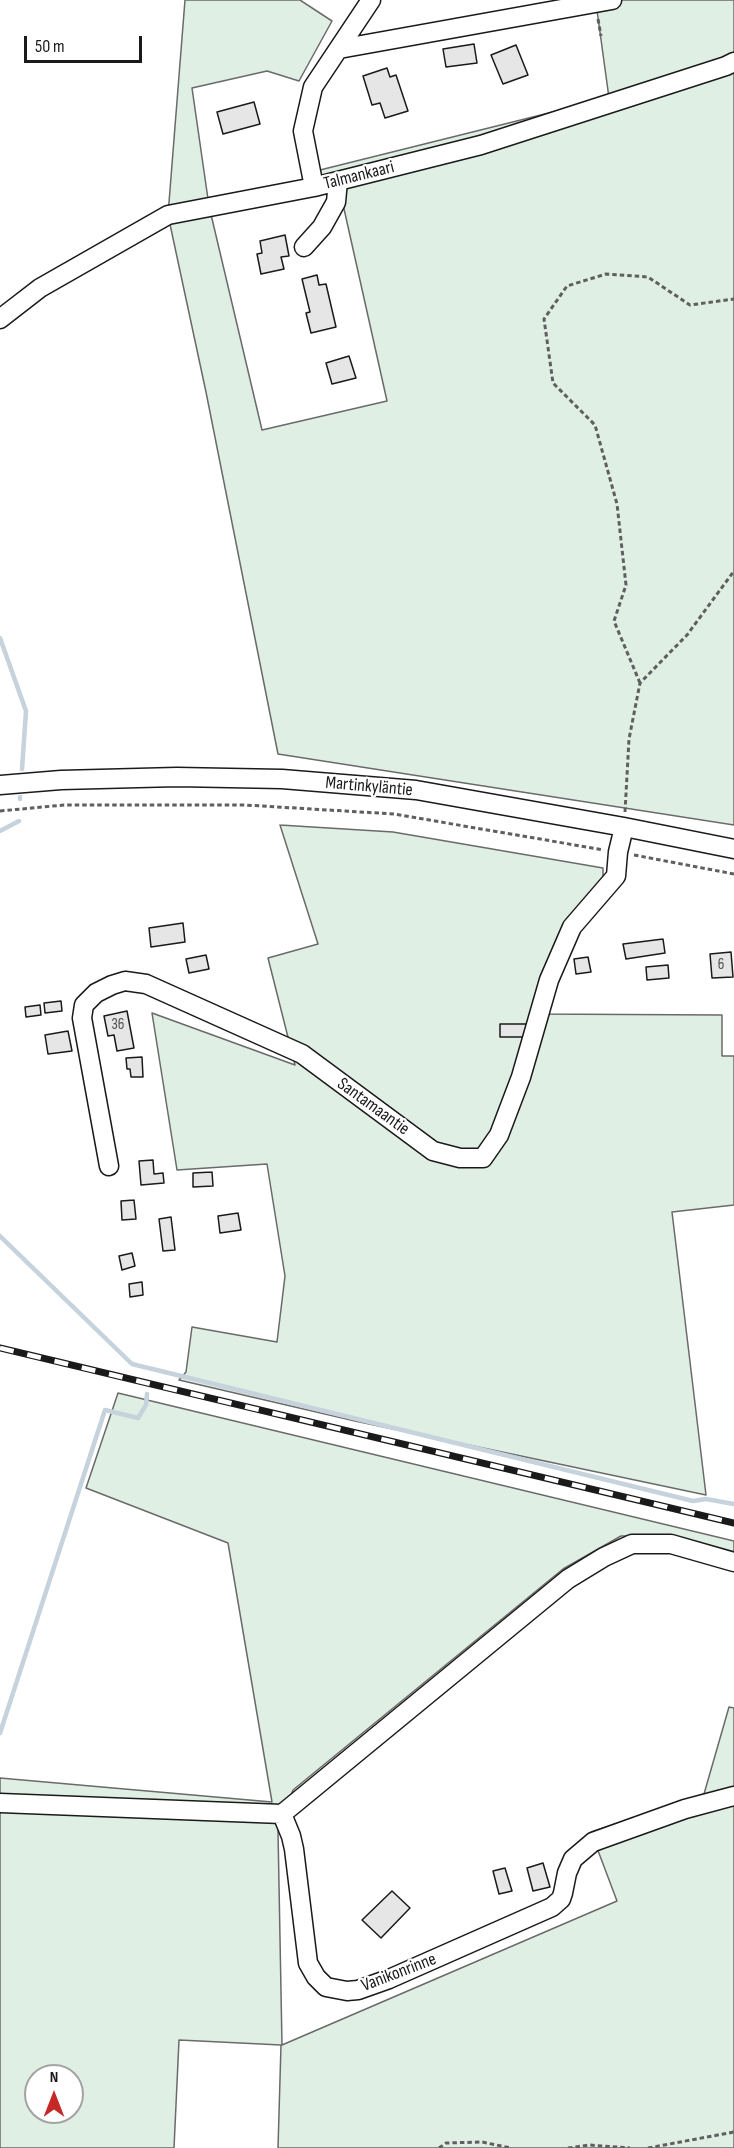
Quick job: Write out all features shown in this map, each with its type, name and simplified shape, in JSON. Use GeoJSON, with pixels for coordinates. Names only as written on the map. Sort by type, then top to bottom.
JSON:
{"type":"FeatureCollection","features":[{"type":"Feature","properties":{"kind":"street"},"geometry":{"type":"LineString","coordinates":[[314,187],[303,131],[313,87],[371,0]]}},
{"type":"Feature","properties":{"kind":"street"},"geometry":{"type":"LineString","coordinates":[[339,49],[612,0]]}},
{"type":"Feature","properties":{"kind":"street","name":"Talmankaari"},"geometry":{"type":"LineString","coordinates":[[0,319],[40,288],[168,215],[314,187],[481,146],[734,62]]}},
{"type":"Feature","properties":{"kind":"street"},"geometry":{"type":"LineString","coordinates":[[304,247],[322,227],[336,202],[338,181]]}},
{"type":"Feature","properties":{"kind":"street","name":"Martinkyläntie"},"geometry":{"type":"LineString","coordinates":[[0,785],[177,777],[282,779],[416,790],[734,849]]}},
{"type":"Feature","properties":{"kind":"street","name":"Santamaantie"},"geometry":{"type":"LineString","coordinates":[[109,1166],[82,1018],[84,1005],[96,993],[125,981],[146,984],[302,1054],[432,1151],[460,1158],[483,1158],[499,1135],[521,1077],[549,980],[572,927],[616,876],[618,852],[624,827]]}},
{"type":"Feature","properties":{"kind":"street"},"geometry":{"type":"LineString","coordinates":[[0,1803],[282,1814],[568,1579],[604,1557],[632,1544],[670,1544],[734,1562]]}},
{"type":"Feature","properties":{"kind":"street","name":"Vanikonrinne"},"geometry":{"type":"LineString","coordinates":[[282,1814],[294,1848],[308,1963],[316,1977],[326,1987],[347,1991],[358,1990],[389,1979],[557,1904],[564,1893],[567,1873],[573,1859],[593,1842],[685,1809],[734,1796]]}},
{"type":"Feature","properties":{"kind":"path"},"geometry":{"type":"LineString","coordinates":[[640,683],[614,621],[626,585],[617,504],[595,425],[553,383],[544,319],[567,286],[606,274],[648,277],[690,305],[734,299]]}},
{"type":"Feature","properties":{"kind":"path"},"geometry":{"type":"LineString","coordinates":[[624,827],[628,739],[640,683],[687,635],[734,571]]}},
{"type":"Feature","properties":{"kind":"path"},"geometry":{"type":"LineString","coordinates":[[0,812],[64,805],[245,806],[383,814],[618,852],[734,874]]}},
{"type":"Feature","properties":{"kind":"path"},"geometry":{"type":"LineString","coordinates":[[648,2148],[734,2132]]}},
{"type":"Feature","properties":{"kind":"path"},"geometry":{"type":"LineString","coordinates":[[438,2148],[446,2143],[482,2142],[511,2148]]}},
{"type":"Feature","properties":{"kind":"path"},"geometry":{"type":"LineString","coordinates":[[568,2148],[589,2145],[630,2148]]}},
{"type":"Feature","properties":{"kind":"green space"},"geometry":{"type":"Polygon","coordinates":[[[185,0],[300,0],[332,21],[299,81],[267,71],[192,88],[209,206],[262,430],[387,401],[338,182],[314,187],[312,172],[609,98],[596,3],[612,0],[734,0],[734,825],[278,754],[206,392],[168,215],[185,0]]]}},
{"type":"Feature","properties":{"kind":"green space"},"geometry":{"type":"Polygon","coordinates":[[[280,825],[393,832],[603,868],[603,881],[531,1014],[722,1015],[722,1056],[734,1056],[734,1205],[672,1212],[706,1495],[355,1421],[179,1380],[186,1372],[192,1327],[277,1342],[285,1276],[267,1164],[177,1170],[152,1013],[295,1065],[268,958],[318,944],[280,825]]]}},
{"type":"Feature","properties":{"kind":"green space"},"geometry":{"type":"Polygon","coordinates":[[[118,1393],[734,1541],[734,1556],[674,1536],[621,1536],[563,1569],[293,1790],[278,1831],[282,2045],[617,1901],[591,1832],[704,1794],[729,1707],[734,1708],[734,2148],[278,2148],[281,2045],[179,2040],[174,2148],[0,2148],[0,1778],[272,1802],[228,1543],[86,1488],[118,1393]]]}},
{"type":"Feature","properties":{"kind":"building"},"geometry":{"type":"Polygon","coordinates":[[[474,44],[477,63],[446,67],[443,49],[474,44]]]}},
{"type":"Feature","properties":{"kind":"building"},"geometry":{"type":"Polygon","coordinates":[[[516,45],[528,75],[503,84],[491,55],[516,45]]]}},
{"type":"Feature","properties":{"kind":"building"},"geometry":{"type":"Polygon","coordinates":[[[387,68],[390,77],[396,75],[408,111],[385,118],[380,103],[372,105],[363,76],[387,68]]]}},
{"type":"Feature","properties":{"kind":"building"},"geometry":{"type":"Polygon","coordinates":[[[254,102],[260,124],[223,134],[217,112],[254,102]]]}},
{"type":"Feature","properties":{"kind":"building"},"geometry":{"type":"Polygon","coordinates":[[[285,235],[289,256],[281,257],[284,269],[261,274],[257,254],[262,253],[260,241],[285,235]]]}},
{"type":"Feature","properties":{"kind":"building"},"geometry":{"type":"Polygon","coordinates":[[[317,275],[319,285],[326,284],[336,327],[311,333],[306,313],[310,312],[302,279],[317,275]]]}},
{"type":"Feature","properties":{"kind":"building"},"geometry":{"type":"Polygon","coordinates":[[[349,356],[356,378],[332,384],[326,363],[349,356]]]}},
{"type":"Feature","properties":{"kind":"building"},"geometry":{"type":"Polygon","coordinates":[[[183,923],[185,942],[151,947],[149,928],[183,923]]]}},
{"type":"Feature","properties":{"kind":"building"},"geometry":{"type":"Polygon","coordinates":[[[663,939],[665,953],[626,959],[623,944],[663,939]]]}},
{"type":"Feature","properties":{"kind":"building"},"geometry":{"type":"Polygon","coordinates":[[[731,952],[733,977],[712,978],[710,954],[731,952]]]}},
{"type":"Feature","properties":{"kind":"building"},"geometry":{"type":"Polygon","coordinates":[[[206,955],[209,969],[189,973],[186,959],[206,955]]]}},
{"type":"Feature","properties":{"kind":"building"},"geometry":{"type":"Polygon","coordinates":[[[588,957],[591,972],[576,974],[574,959],[588,957]]]}},
{"type":"Feature","properties":{"kind":"building"},"geometry":{"type":"Polygon","coordinates":[[[668,965],[669,978],[647,980],[646,967],[668,965]]]}},
{"type":"Feature","properties":{"kind":"building"},"geometry":{"type":"Polygon","coordinates":[[[61,1001],[62,1011],[45,1013],[44,1003],[61,1001]]]}},
{"type":"Feature","properties":{"kind":"building"},"geometry":{"type":"Polygon","coordinates":[[[40,1005],[41,1015],[26,1017],[25,1007],[40,1005]]]}},
{"type":"Feature","properties":{"kind":"building"},"geometry":{"type":"Polygon","coordinates":[[[127,1011],[134,1048],[117,1051],[114,1035],[108,1036],[104,1016],[127,1011]]]}},
{"type":"Feature","properties":{"kind":"building"},"geometry":{"type":"Polygon","coordinates":[[[500,1024],[526,1024],[526,1037],[500,1037],[500,1024]]]}},
{"type":"Feature","properties":{"kind":"building"},"geometry":{"type":"Polygon","coordinates":[[[68,1031],[72,1051],[48,1054],[45,1035],[68,1031]]]}},
{"type":"Feature","properties":{"kind":"building"},"geometry":{"type":"Polygon","coordinates":[[[142,1057],[143,1077],[131,1077],[130,1069],[127,1069],[126,1058],[142,1057]]]}},
{"type":"Feature","properties":{"kind":"building"},"geometry":{"type":"Polygon","coordinates":[[[153,1160],[154,1174],[163,1173],[164,1183],[141,1185],[139,1161],[153,1160]]]}},
{"type":"Feature","properties":{"kind":"building"},"geometry":{"type":"Polygon","coordinates":[[[212,1172],[213,1186],[193,1187],[193,1173],[212,1172]]]}},
{"type":"Feature","properties":{"kind":"building"},"geometry":{"type":"Polygon","coordinates":[[[134,1200],[136,1219],[122,1220],[121,1201],[134,1200]]]}},
{"type":"Feature","properties":{"kind":"building"},"geometry":{"type":"Polygon","coordinates":[[[238,1213],[241,1230],[220,1233],[218,1216],[238,1213]]]}},
{"type":"Feature","properties":{"kind":"building"},"geometry":{"type":"Polygon","coordinates":[[[171,1217],[175,1250],[163,1251],[159,1219],[171,1217]]]}},
{"type":"Feature","properties":{"kind":"building"},"geometry":{"type":"Polygon","coordinates":[[[132,1253],[135,1266],[122,1270],[119,1256],[132,1253]]]}},
{"type":"Feature","properties":{"kind":"building"},"geometry":{"type":"Polygon","coordinates":[[[142,1282],[143,1295],[130,1297],[129,1284],[142,1282]]]}},
{"type":"Feature","properties":{"kind":"building"},"geometry":{"type":"Polygon","coordinates":[[[543,1863],[550,1887],[533,1891],[527,1868],[543,1863]]]}},
{"type":"Feature","properties":{"kind":"building"},"geometry":{"type":"Polygon","coordinates":[[[505,1868],[512,1891],[499,1894],[493,1871],[505,1868]]]}},
{"type":"Feature","properties":{"kind":"building"},"geometry":{"type":"Polygon","coordinates":[[[392,1891],[410,1908],[381,1938],[362,1920],[392,1891]]]}},
{"type":"Feature","properties":{"kind":"waterway"},"geometry":{"type":"LineString","coordinates":[[0,638],[26,711],[22,769]]}},
{"type":"Feature","properties":{"kind":"waterway"},"geometry":{"type":"LineString","coordinates":[[0,831],[19,821]]}},
{"type":"Feature","properties":{"kind":"waterway"},"geometry":{"type":"LineString","coordinates":[[0,1236],[132,1364],[693,1501],[706,1499],[734,1504]]}},
{"type":"Feature","properties":{"kind":"waterway"},"geometry":{"type":"LineString","coordinates":[[0,1733],[105,1410],[138,1418],[146,1405],[147,1394]]}},
{"type":"Feature","properties":{"kind":"railway"},"geometry":{"type":"LineString","coordinates":[[0,1348],[734,1523]]}}]}
